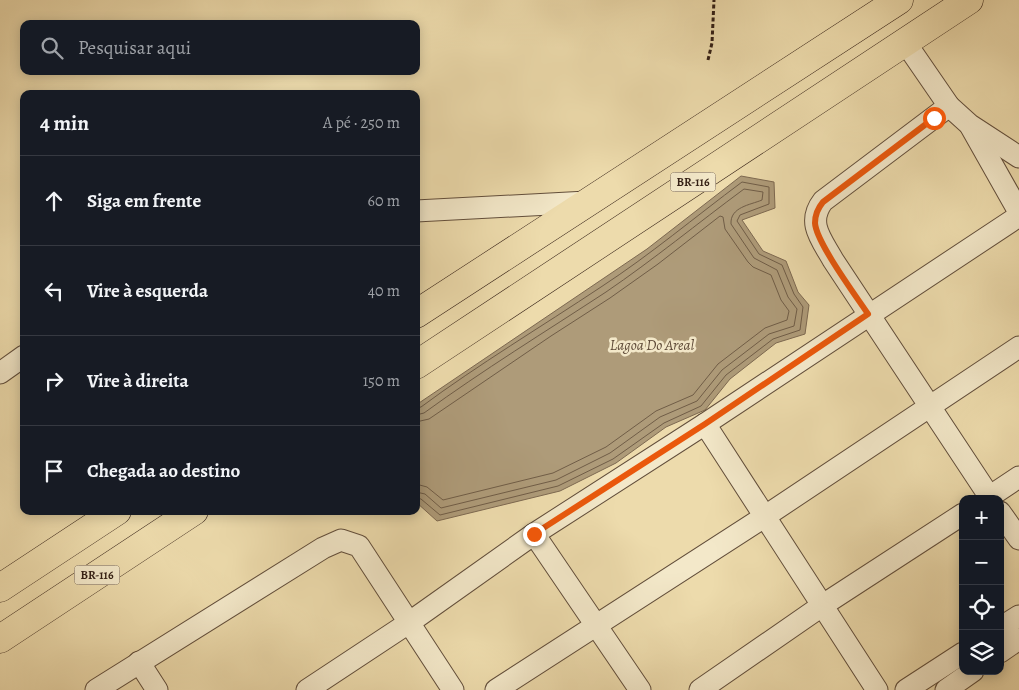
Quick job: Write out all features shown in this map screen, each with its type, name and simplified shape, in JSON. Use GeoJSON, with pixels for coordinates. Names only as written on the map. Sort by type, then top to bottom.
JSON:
{"type":"FeatureCollection","features":[{"type":"Feature","properties":{"kind":"highway"},"geometry":{"type":"LineString","coordinates":[[420,311],[899,0]]}},
{"type":"Feature","properties":{"kind":"highway","name":"BR-116"},"geometry":{"type":"LineString","coordinates":[[420,362],[969,0]]}},
{"type":"Feature","properties":{"kind":"highway"},"geometry":{"type":"LineString","coordinates":[[0,588],[111,515]]}},
{"type":"Feature","properties":{"kind":"highway","name":"BR-116"},"geometry":{"type":"LineString","coordinates":[[0,639],[188,515]]}},
{"type":"Feature","properties":{"kind":"street"},"geometry":{"type":"LineString","coordinates":[[905,42],[950,106],[970,125],[1019,157]]}},
{"type":"Feature","properties":{"kind":"street"},"geometry":{"type":"LineString","coordinates":[[950,106],[823,202],[818,208],[815,223],[820,238],[868,314],[988,495]]}},
{"type":"Feature","properties":{"kind":"street"},"geometry":{"type":"LineString","coordinates":[[307,690],[410,622],[534,534],[705,424],[1019,214],[970,125]]}},
{"type":"Feature","properties":{"kind":"street"},"geometry":{"type":"LineString","coordinates":[[420,211],[587,202]]}},
{"type":"Feature","properties":{"kind":"street"},"geometry":{"type":"LineString","coordinates":[[496,690],[764,517],[1019,347]]}},
{"type":"Feature","properties":{"kind":"street"},"geometry":{"type":"LineString","coordinates":[[0,372],[20,359]]}},
{"type":"Feature","properties":{"kind":"street"},"geometry":{"type":"LineString","coordinates":[[705,424],[877,690]]}},
{"type":"Feature","properties":{"kind":"street"},"geometry":{"type":"LineString","coordinates":[[999,495],[1019,477]]}},
{"type":"Feature","properties":{"kind":"street"},"geometry":{"type":"LineString","coordinates":[[700,690],[823,605],[959,517]]}},
{"type":"Feature","properties":{"kind":"street"},"geometry":{"type":"LineString","coordinates":[[1004,518],[1019,539]]}},
{"type":"Feature","properties":{"kind":"street"},"geometry":{"type":"LineString","coordinates":[[534,534],[640,690]]}},
{"type":"Feature","properties":{"kind":"street"},"geometry":{"type":"LineString","coordinates":[[96,690],[323,548],[341,540],[359,546],[453,690]]}},
{"type":"Feature","properties":{"kind":"street"},"geometry":{"type":"LineString","coordinates":[[1004,625],[1019,616]]}},
{"type":"Feature","properties":{"kind":"street"},"geometry":{"type":"LineString","coordinates":[[1004,649],[1019,639]]}},
{"type":"Feature","properties":{"kind":"street"},"geometry":{"type":"LineString","coordinates":[[906,690],[959,656]]}},
{"type":"Feature","properties":{"kind":"street"},"geometry":{"type":"LineString","coordinates":[[139,662],[157,690]]}},
{"type":"Feature","properties":{"kind":"street"},"geometry":{"type":"LineString","coordinates":[[946,690],[967,675]]}},
{"type":"Feature","properties":{"kind":"path"},"geometry":{"type":"LineString","coordinates":[[708,60],[712,42],[714,0]]}},
{"type":"Feature","properties":{"kind":"water","name":"Lagoa Do Areal"},"geometry":{"type":"Polygon","coordinates":[[[741,176],[774,182],[775,208],[742,220],[763,251],[786,261],[798,292],[809,305],[805,334],[776,343],[730,379],[705,410],[666,427],[616,463],[560,491],[437,521],[420,506],[420,402],[647,249],[741,176]]]}},
{"type":"Feature","properties":{"kind":"route"},"geometry":{"type":"LineString","coordinates":[[534,534],[705,424],[868,314],[820,238],[815,223],[818,208],[823,202],[934,118]]}}]}
